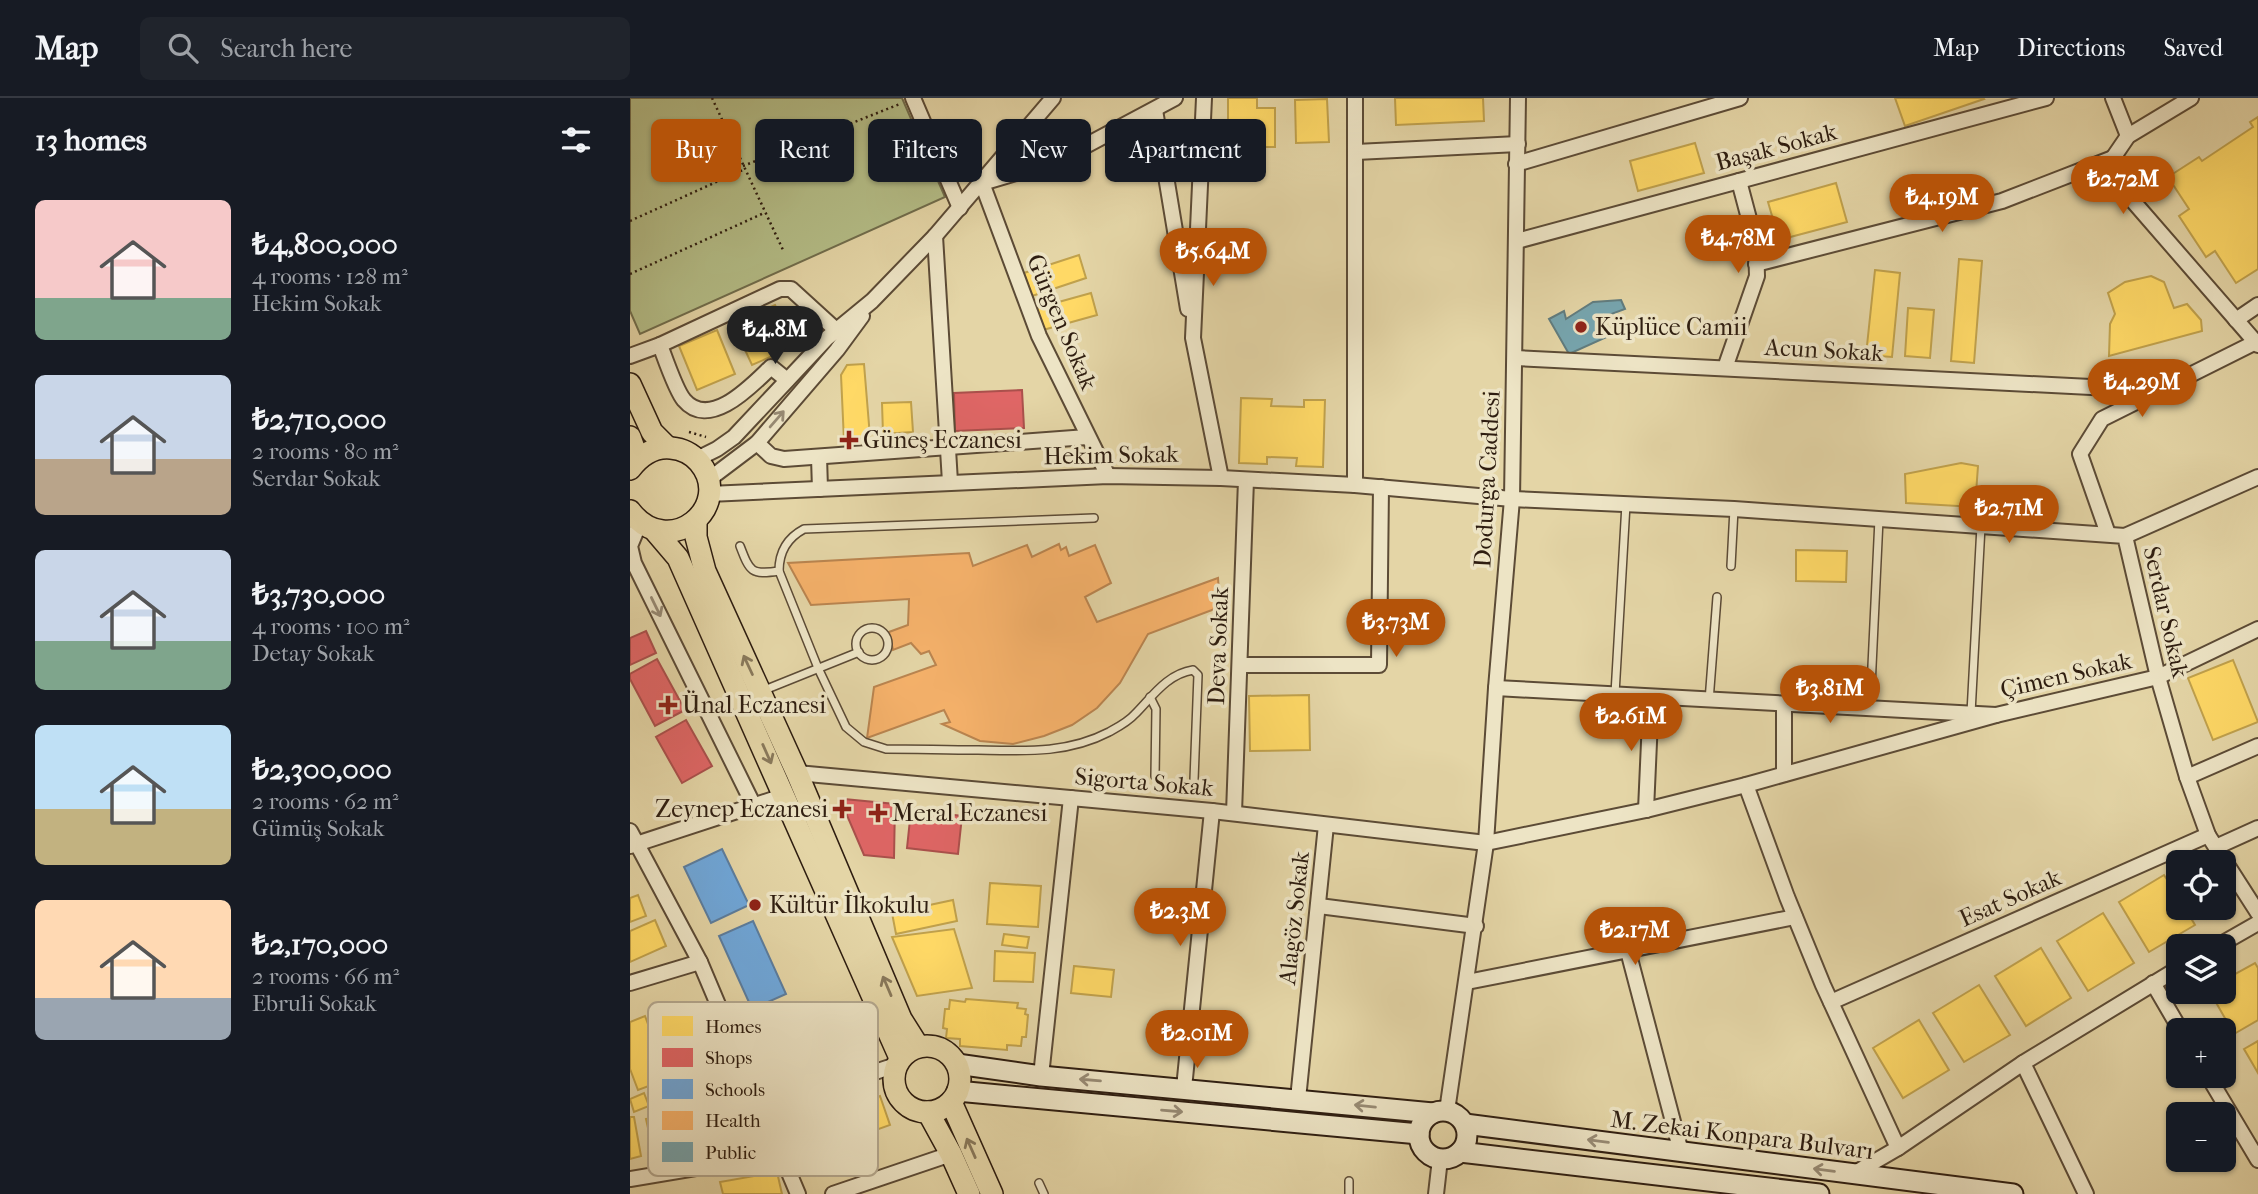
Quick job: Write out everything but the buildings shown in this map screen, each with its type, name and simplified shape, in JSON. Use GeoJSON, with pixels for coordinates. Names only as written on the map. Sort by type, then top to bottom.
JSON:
{"type":"FeatureCollection","features":[{"type":"Feature","properties":{"kind":"main road"},"geometry":{"type":"LineString","coordinates":[[630,384],[652,432],[667,447]]}},
{"type":"Feature","properties":{"kind":"main road"},"geometry":{"type":"LineString","coordinates":[[630,438],[634,464],[656,449],[678,449],[696,459],[709,487],[702,513],[696,521],[677,531],[638,520]]}},
{"type":"Feature","properties":{"kind":"main road"},"geometry":{"type":"LineString","coordinates":[[638,520],[678,558],[905,1057]]}},
{"type":"Feature","properties":{"kind":"main road"},"geometry":{"type":"LineString","coordinates":[[696,521],[696,537],[705,571],[797,774],[901,1019],[905,1057]]}},
{"type":"Feature","properties":{"kind":"main road"},"geometry":{"type":"LineString","coordinates":[[992,1194],[954,1097],[960,1073],[957,1064],[940,1048],[929,1046],[905,1057],[893,1076],[894,1087],[899,1097],[917,1110],[928,1112],[936,1110],[954,1097],[1419,1134]]}},
{"type":"Feature","properties":{"kind":"main road"},"geometry":{"type":"LineString","coordinates":[[957,1064],[1041,1076],[1440,1112],[1460,1117],[1465,1124],[1467,1140],[1460,1152],[1451,1158],[1440,1159],[1429,1154],[1423,1149],[1419,1134],[1423,1120],[1440,1112]]}},
{"type":"Feature","properties":{"kind":"main road"},"geometry":{"type":"LineString","coordinates":[[928,1112],[951,1154],[968,1194]]}},
{"type":"Feature","properties":{"kind":"main road","name":"M. Zekai Konpara Bulvarı"},"geometry":{"type":"LineString","coordinates":[[1465,1124],[2013,1194]]}},
{"type":"Feature","properties":{"kind":"main road","name":"M. Zekai Konpara Bulvarı"},"geometry":{"type":"LineString","coordinates":[[1460,1152],[1819,1194]]}},
{"type":"Feature","properties":{"kind":"street"},"geometry":{"type":"LineString","coordinates":[[696,459],[717,449],[734,436],[836,330],[872,300],[935,236],[1054,98]]}},
{"type":"Feature","properties":{"kind":"street"},"geometry":{"type":"LineString","coordinates":[[982,183],[1057,161],[1175,98]]}},
{"type":"Feature","properties":{"kind":"street"},"geometry":{"type":"LineString","coordinates":[[1193,338],[1204,98]]}},
{"type":"Feature","properties":{"kind":"street"},"geometry":{"type":"LineString","coordinates":[[1355,98],[1355,485]]}},
{"type":"Feature","properties":{"kind":"street","name":"Dodurga Caddesi"},"geometry":{"type":"LineString","coordinates":[[1440,1112],[1467,982],[1486,843],[1512,499],[1518,98]]}},
{"type":"Feature","properties":{"kind":"street"},"geometry":{"type":"LineString","coordinates":[[1516,164],[1741,98]]}},
{"type":"Feature","properties":{"kind":"street","name":"Başak Sokak"},"geometry":{"type":"LineString","coordinates":[[1517,240],[2046,98]]}},
{"type":"Feature","properties":{"kind":"street"},"geometry":{"type":"LineString","coordinates":[[2113,98],[2127,136]]}},
{"type":"Feature","properties":{"kind":"street"},"geometry":{"type":"LineString","coordinates":[[1756,264],[2002,201],[2113,158],[2127,136],[2191,98]]}},
{"type":"Feature","properties":{"kind":"street"},"geometry":{"type":"LineString","coordinates":[[913,99],[960,208]]}},
{"type":"Feature","properties":{"kind":"street"},"geometry":{"type":"LineString","coordinates":[[1155,110],[1193,338],[1221,478]]}},
{"type":"Feature","properties":{"kind":"street"},"geometry":{"type":"LineString","coordinates":[[1356,152],[1518,144]]}},
{"type":"Feature","properties":{"kind":"street"},"geometry":{"type":"LineString","coordinates":[[2108,534],[2080,454],[2102,419],[2257,343],[2119,185],[2113,158]]}},
{"type":"Feature","properties":{"kind":"street"},"geometry":{"type":"LineString","coordinates":[[1725,368],[1757,276],[1756,246],[1739,181]]}},
{"type":"Feature","properties":{"kind":"street","name":"Gürgen Sokak"},"geometry":{"type":"LineString","coordinates":[[982,183],[1039,337],[1108,476]]}},
{"type":"Feature","properties":{"kind":"street"},"geometry":{"type":"LineString","coordinates":[[935,236],[950,482]]}},
{"type":"Feature","properties":{"kind":"street"},"geometry":{"type":"LineString","coordinates":[[630,356],[660,345],[780,289],[791,289],[836,330]]}},
{"type":"Feature","properties":{"kind":"street"},"geometry":{"type":"LineString","coordinates":[[709,487],[757,443],[837,351],[872,300]]}},
{"type":"Feature","properties":{"kind":"street"},"geometry":{"type":"LineString","coordinates":[[2236,320],[2258,305]]}},
{"type":"Feature","properties":{"kind":"street"},"geometry":{"type":"LineString","coordinates":[[660,345],[684,400],[704,410],[718,409],[735,400],[771,367],[787,380]]}},
{"type":"Feature","properties":{"kind":"street","name":"Acun Sokak"},"geometry":{"type":"LineString","coordinates":[[1516,358],[2130,388],[2157,393]]}},
{"type":"Feature","properties":{"kind":"street"},"geometry":{"type":"LineString","coordinates":[[757,443],[771,456],[784,459],[1087,437]]}},
{"type":"Feature","properties":{"kind":"street"},"geometry":{"type":"LineString","coordinates":[[819,457],[820,489]]}},
{"type":"Feature","properties":{"kind":"street","name":"Hekim Sokak"},"geometry":{"type":"LineString","coordinates":[[709,487],[820,489],[1108,476],[1221,478],[1355,485],[1512,499]]}},
{"type":"Feature","properties":{"kind":"street"},"geometry":{"type":"LineString","coordinates":[[2125,536],[2258,477]]}},
{"type":"Feature","properties":{"kind":"street","name":"Deva Sokak"},"geometry":{"type":"LineString","coordinates":[[1234,813],[1246,480]]}},
{"type":"Feature","properties":{"kind":"street"},"geometry":{"type":"LineString","coordinates":[[1241,665],[1378,665],[1381,487]]}},
{"type":"Feature","properties":{"kind":"street","name":"Serdar Sokak"},"geometry":{"type":"LineString","coordinates":[[1512,499],[1734,509],[2125,536],[2158,677],[2187,777],[2208,835],[2258,913]]}},
{"type":"Feature","properties":{"kind":"street"},"geometry":{"type":"LineString","coordinates":[[638,520],[630,546],[634,563],[754,806]]}},
{"type":"Feature","properties":{"kind":"street","name":"Çimen Sokak"},"geometry":{"type":"LineString","coordinates":[[1496,688],[1996,715],[2158,677],[2258,629]]}},
{"type":"Feature","properties":{"kind":"street"},"geometry":{"type":"LineString","coordinates":[[1646,810],[1651,697]]}},
{"type":"Feature","properties":{"kind":"street"},"geometry":{"type":"LineString","coordinates":[[1784,705],[1784,774]]}},
{"type":"Feature","properties":{"kind":"street","name":"Sigorta Sokak"},"geometry":{"type":"LineString","coordinates":[[797,774],[1234,813],[1486,843],[1646,810],[1746,785],[1996,715]]}},
{"type":"Feature","properties":{"kind":"street"},"geometry":{"type":"LineString","coordinates":[[2187,777],[2258,746]]}},
{"type":"Feature","properties":{"kind":"street"},"geometry":{"type":"LineString","coordinates":[[1746,785],[1795,917],[1898,1148]]}},
{"type":"Feature","properties":{"kind":"street"},"geometry":{"type":"LineString","coordinates":[[717,1002],[700,961],[633,840],[786,795]]}},
{"type":"Feature","properties":{"kind":"street"},"geometry":{"type":"LineString","coordinates":[[1041,1076],[1071,798]]}},
{"type":"Feature","properties":{"kind":"street"},"geometry":{"type":"LineString","coordinates":[[1184,1088],[1212,811]]}},
{"type":"Feature","properties":{"kind":"street","name":"Alagöz Sokak"},"geometry":{"type":"LineString","coordinates":[[1298,1099],[1326,825]]}},
{"type":"Feature","properties":{"kind":"street"},"geometry":{"type":"LineString","coordinates":[[2216,848],[2258,828]]}},
{"type":"Feature","properties":{"kind":"street","name":"Esat Sokak"},"geometry":{"type":"LineString","coordinates":[[1831,1002],[2208,835]]}},
{"type":"Feature","properties":{"kind":"street"},"geometry":{"type":"LineString","coordinates":[[1319,906],[1476,926]]}},
{"type":"Feature","properties":{"kind":"street"},"geometry":{"type":"LineString","coordinates":[[1467,982],[1795,917]]}},
{"type":"Feature","properties":{"kind":"street"},"geometry":{"type":"LineString","coordinates":[[2236,936],[2258,923]]}},
{"type":"Feature","properties":{"kind":"street"},"geometry":{"type":"LineString","coordinates":[[1628,951],[1681,1152]]}},
{"type":"Feature","properties":{"kind":"street"},"geometry":{"type":"LineString","coordinates":[[631,980],[700,961]]}},
{"type":"Feature","properties":{"kind":"street"},"geometry":{"type":"LineString","coordinates":[[1855,1173],[1898,1148],[2023,1063],[2166,976]]}},
{"type":"Feature","properties":{"kind":"street"},"geometry":{"type":"LineString","coordinates":[[2152,984],[2173,1018]]}},
{"type":"Feature","properties":{"kind":"street"},"geometry":{"type":"LineString","coordinates":[[878,1067],[905,1057]]}},
{"type":"Feature","properties":{"kind":"street"},"geometry":{"type":"LineString","coordinates":[[2023,1063],[2086,1194]]}},
{"type":"Feature","properties":{"kind":"street"},"geometry":{"type":"LineString","coordinates":[[2215,1088],[2258,1160]]}},
{"type":"Feature","properties":{"kind":"street"},"geometry":{"type":"LineString","coordinates":[[833,1194],[951,1154]]}},
{"type":"Feature","properties":{"kind":"street"},"geometry":{"type":"LineString","coordinates":[[1436,1194],[1440,1159]]}},
{"type":"Feature","properties":{"kind":"street"},"geometry":{"type":"LineString","coordinates":[[630,1179],[648,1176]]}},
{"type":"Feature","properties":{"kind":"street"},"geometry":{"type":"LineString","coordinates":[[790,1176],[798,1194]]}},
{"type":"Feature","properties":{"kind":"lane"},"geometry":{"type":"LineString","coordinates":[[1615,695],[1626,504]]}},
{"type":"Feature","properties":{"kind":"lane"},"geometry":{"type":"LineString","coordinates":[[1731,566],[1734,509]]}},
{"type":"Feature","properties":{"kind":"lane"},"geometry":{"type":"LineString","coordinates":[[1094,518],[804,529],[784,546],[779,571],[837,711],[851,732],[864,743],[887,749],[1028,751],[1062,748],[1094,739],[1121,725],[1182,671],[1193,670],[1198,675],[1194,780]]}},
{"type":"Feature","properties":{"kind":"lane"},"geometry":{"type":"LineString","coordinates":[[1870,709],[1879,519]]}},
{"type":"Feature","properties":{"kind":"lane"},"geometry":{"type":"LineString","coordinates":[[1970,714],[1981,526]]}},
{"type":"Feature","properties":{"kind":"lane"},"geometry":{"type":"LineString","coordinates":[[740,547],[748,568],[763,574],[779,571]]}},
{"type":"Feature","properties":{"kind":"lane"},"geometry":{"type":"LineString","coordinates":[[1709,701],[1717,597]]}},
{"type":"Feature","properties":{"kind":"lane"},"geometry":{"type":"LineString","coordinates":[[873,628],[886,636],[888,647],[878,659],[867,659],[859,652],[857,641],[862,632],[873,628]]}},
{"type":"Feature","properties":{"kind":"lane"},"geometry":{"type":"LineString","coordinates":[[760,692],[859,652]]}},
{"type":"Feature","properties":{"kind":"lane"},"geometry":{"type":"LineString","coordinates":[[1150,697],[1156,709],[1155,776]]}},
{"type":"Feature","properties":{"kind":"lane"},"geometry":{"type":"LineString","coordinates":[[1349,1181],[1349,1194]]}},
{"type":"Feature","properties":{"kind":"lane"},"geometry":{"type":"LineString","coordinates":[[1039,1183],[1044,1194]]}},
{"type":"Feature","properties":{"kind":"path"},"geometry":{"type":"LineString","coordinates":[[712,98],[783,250]]}},
{"type":"Feature","properties":{"kind":"path"},"geometry":{"type":"LineString","coordinates":[[630,221],[744,167],[913,99]]}},
{"type":"Feature","properties":{"kind":"path"},"geometry":{"type":"LineString","coordinates":[[630,274],[765,213]]}},
{"type":"Feature","properties":{"kind":"green space"},"geometry":{"type":"Polygon","coordinates":[[[630,98],[902,98],[911,119],[868,119],[868,182],[938,182],[945,197],[640,334],[630,311],[630,98]]]}},
{"type":"Feature","properties":{"kind":"place","name":"Küplüce Camii"},"geometry":{"type":"Point","coordinates":[1581,327]}},
{"type":"Feature","properties":{"kind":"place","name":"Güneş Eczanesi"},"geometry":{"type":"Point","coordinates":[849,440]}},
{"type":"Feature","properties":{"kind":"place","name":"Ünal Eczanesi"},"geometry":{"type":"Point","coordinates":[668,705]}},
{"type":"Feature","properties":{"kind":"place","name":"Zeynep Eczanesi"},"geometry":{"type":"Point","coordinates":[842,809]}},
{"type":"Feature","properties":{"kind":"place","name":"Meral Eczanesi"},"geometry":{"type":"Point","coordinates":[878,813]}},
{"type":"Feature","properties":{"kind":"place","name":"Kültür İlkokulu"},"geometry":{"type":"Point","coordinates":[755,905]}}]}
